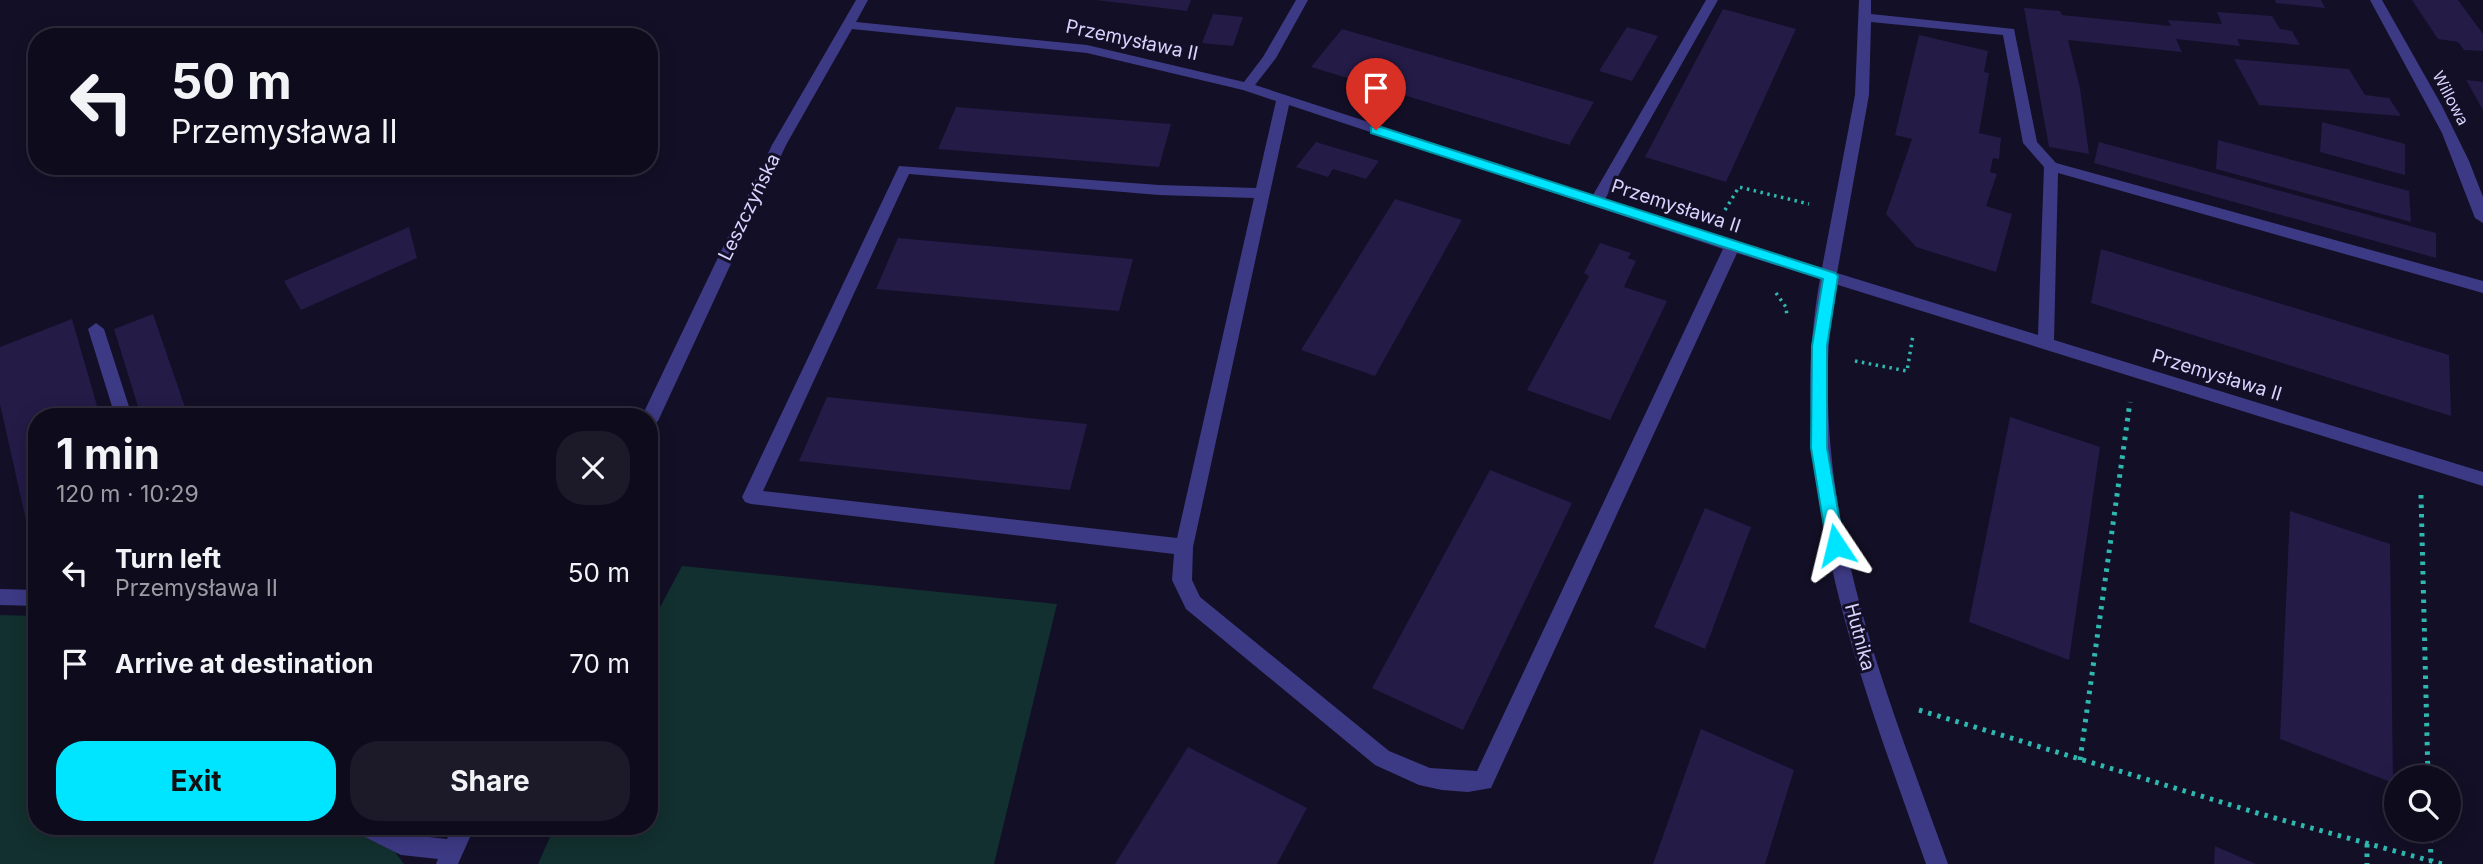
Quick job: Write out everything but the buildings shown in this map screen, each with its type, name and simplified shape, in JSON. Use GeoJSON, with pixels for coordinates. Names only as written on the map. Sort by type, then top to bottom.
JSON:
{"type":"FeatureCollection","features":[{"type":"Feature","properties":{"kind":"street","name":"Leszczyńska"},"geometry":{"type":"LineString","coordinates":[[655,408],[779,145],[862,0]]}},
{"type":"Feature","properties":{"kind":"street"},"geometry":{"type":"LineString","coordinates":[[1247,87],[1269,58],[1302,0]]}},
{"type":"Feature","properties":{"kind":"street"},"geometry":{"type":"LineString","coordinates":[[1596,202],[1712,0]]}},
{"type":"Feature","properties":{"kind":"street","name":"Hutnika"},"geometry":{"type":"LineString","coordinates":[[1865,0],[1863,93],[1819,346],[1819,448],[1836,545],[1867,665],[1937,864]]}},
{"type":"Feature","properties":{"kind":"street","name":"Willowa"},"geometry":{"type":"LineString","coordinates":[[2376,0],[2436,104],[2469,173],[2483,218]]}},
{"type":"Feature","properties":{"kind":"street"},"geometry":{"type":"LineString","coordinates":[[1865,17],[2009,32],[2030,143],[2051,166],[2483,287]]}},
{"type":"Feature","properties":{"kind":"street","name":"Przemysława II"},"geometry":{"type":"LineString","coordinates":[[846,25],[1087,49],[1247,87],[1732,246],[2483,479]]}},
{"type":"Feature","properties":{"kind":"street"},"geometry":{"type":"LineString","coordinates":[[1283,100],[1184,547],[1182,580],[1193,603],[1382,758],[1417,776],[1455,784],[1483,781],[1732,246]]}},
{"type":"Feature","properties":{"kind":"street"},"geometry":{"type":"LineString","coordinates":[[2046,343],[2051,166]]}},
{"type":"Feature","properties":{"kind":"street"},"geometry":{"type":"LineString","coordinates":[[1184,547],[751,497],[904,169],[1158,190],[1263,193]]}},
{"type":"Feature","properties":{"kind":"street"},"geometry":{"type":"LineString","coordinates":[[96,329],[121,408]]}},
{"type":"Feature","properties":{"kind":"street"},"geometry":{"type":"LineString","coordinates":[[0,580],[8,597],[28,598]]}},
{"type":"Feature","properties":{"kind":"street"},"geometry":{"type":"LineString","coordinates":[[383,835],[401,844],[450,857],[460,835]]}},
{"type":"Feature","properties":{"kind":"path"},"geometry":{"type":"LineString","coordinates":[[1854,354],[1854,373]]}},
{"type":"Feature","properties":{"kind":"path"},"geometry":{"type":"LineString","coordinates":[[2080,760],[2131,394]]}},
{"type":"Feature","properties":{"kind":"path"},"geometry":{"type":"LineString","coordinates":[[2421,487],[2428,765]]}},
{"type":"Feature","properties":{"kind":"path"},"geometry":{"type":"LineString","coordinates":[[1921,722],[1917,709],[2080,760],[2442,864]]}},
{"type":"Feature","properties":{"kind":"path"},"geometry":{"type":"LineString","coordinates":[[2430,842],[2431,861]]}},
{"type":"Feature","properties":{"kind":"path"},"geometry":{"type":"LineString","coordinates":[[2367,844],[2367,864]]}},
{"type":"Feature","properties":{"kind":"green space"},"geometry":{"type":"Polygon","coordinates":[[[682,566],[1057,604],[994,864],[538,864],[551,835],[658,835],[658,611],[682,566]]]}},
{"type":"Feature","properties":{"kind":"green space"},"geometry":{"type":"Polygon","coordinates":[[[0,615],[28,616],[28,835],[383,835],[404,864],[0,864],[0,615]]]}},
{"type":"Feature","properties":{"kind":"route"},"geometry":{"type":"LineString","coordinates":[[1376,130],[1830,276],[1819,346],[1819,448],[1836,545]]}}]}
